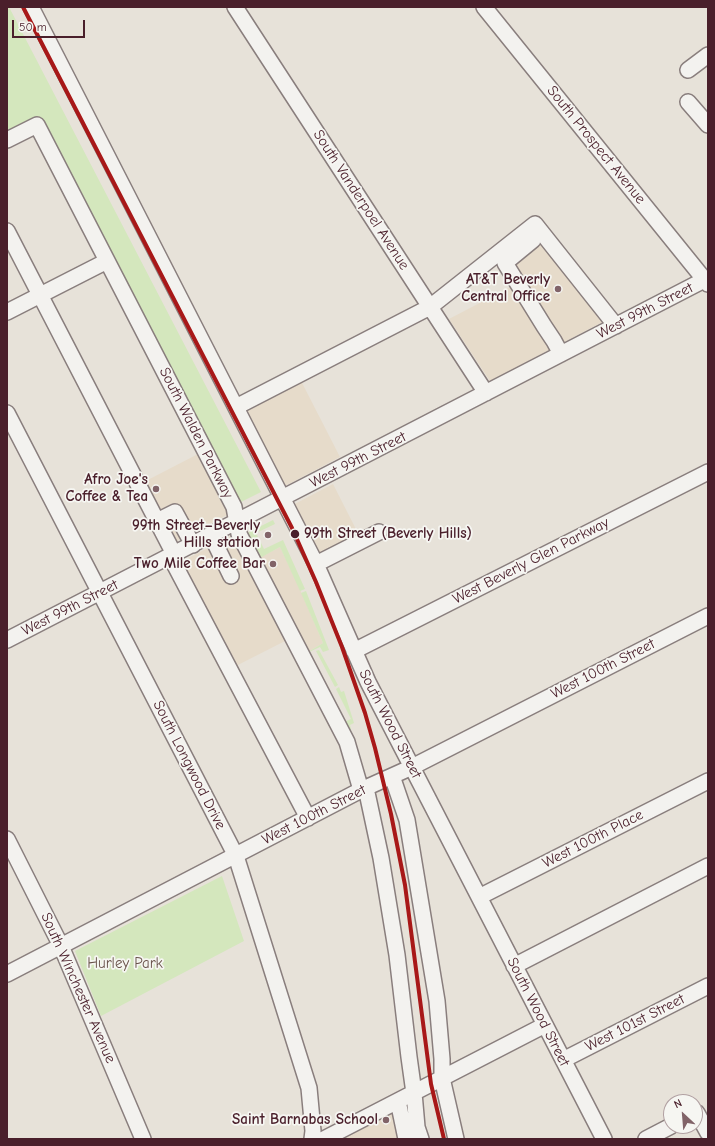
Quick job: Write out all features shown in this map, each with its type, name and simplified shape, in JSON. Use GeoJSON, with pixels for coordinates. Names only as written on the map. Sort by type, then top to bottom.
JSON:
{"type":"FeatureCollection","features":[{"type":"Feature","properties":{"kind":"street","name":"South Wood Street"},"geometry":{"type":"LineString","coordinates":[[31,7],[316,564],[368,682],[604,1139]]}},
{"type":"Feature","properties":{"kind":"street","name":"South Vanderpoel Avenue"},"geometry":{"type":"LineString","coordinates":[[236,7],[486,393]]}},
{"type":"Feature","properties":{"kind":"street","name":"South Prospect Avenue"},"geometry":{"type":"LineString","coordinates":[[484,7],[707,281]]}},
{"type":"Feature","properties":{"kind":"street"},"geometry":{"type":"LineString","coordinates":[[688,70],[708,55]]}},
{"type":"Feature","properties":{"kind":"street"},"geometry":{"type":"LineString","coordinates":[[688,102],[708,125]]}},
{"type":"Feature","properties":{"kind":"street","name":"South Walden Parkway"},"geometry":{"type":"LineString","coordinates":[[7,140],[37,125],[234,507],[239,534],[347,742],[364,789],[381,858],[396,955],[414,1092],[417,1127],[421,1139]]}},
{"type":"Feature","properties":{"kind":"street"},"geometry":{"type":"LineString","coordinates":[[236,407],[430,307],[535,224],[616,326]]}},
{"type":"Feature","properties":{"kind":"street"},"geometry":{"type":"LineString","coordinates":[[7,231],[308,818]]}},
{"type":"Feature","properties":{"kind":"street"},"geometry":{"type":"LineString","coordinates":[[533,240],[505,263],[561,354]]}},
{"type":"Feature","properties":{"kind":"street"},"geometry":{"type":"LineString","coordinates":[[7,312],[107,261]]}},
{"type":"Feature","properties":{"kind":"street","name":"West 99th Street"},"geometry":{"type":"LineString","coordinates":[[7,640],[561,354],[707,281]]}},
{"type":"Feature","properties":{"kind":"street","name":"South Longwood Drive"},"geometry":{"type":"LineString","coordinates":[[7,413],[236,856],[309,1088],[313,1132],[312,1139]]}},
{"type":"Feature","properties":{"kind":"street","name":"West Beverly Glen Parkway"},"geometry":{"type":"LineString","coordinates":[[354,651],[708,472]]}},
{"type":"Feature","properties":{"kind":"street"},"geometry":{"type":"LineString","coordinates":[[157,521],[175,512],[192,544]]}},
{"type":"Feature","properties":{"kind":"street"},"geometry":{"type":"LineString","coordinates":[[316,564],[378,532]]}},
{"type":"Feature","properties":{"kind":"street"},"geometry":{"type":"LineString","coordinates":[[211,535],[231,576]]}},
{"type":"Feature","properties":{"kind":"street","name":"West 100th Street"},"geometry":{"type":"LineString","coordinates":[[7,974],[364,789],[412,767],[708,616]]}},
{"type":"Feature","properties":{"kind":"street"},"geometry":{"type":"LineString","coordinates":[[392,776],[407,820],[437,1001],[442,1059],[442,1078],[456,1139]]}},
{"type":"Feature","properties":{"kind":"street","name":"West 100th Place"},"geometry":{"type":"LineString","coordinates":[[479,897],[708,781]]}},
{"type":"Feature","properties":{"kind":"street","name":"South Winchester Avenue"},"geometry":{"type":"LineString","coordinates":[[7,839],[61,946],[143,1139]]}},
{"type":"Feature","properties":{"kind":"street"},"geometry":{"type":"LineString","coordinates":[[514,966],[708,866]]}},
{"type":"Feature","properties":{"kind":"street","name":"West 101st Street"},"geometry":{"type":"LineString","coordinates":[[563,1060],[708,986]]}},
{"type":"Feature","properties":{"kind":"street"},"geometry":{"type":"LineString","coordinates":[[324,1139],[545,1025]]}},
{"type":"Feature","properties":{"kind":"street"},"geometry":{"type":"LineString","coordinates":[[398,1101],[406,1139]]}},
{"type":"Feature","properties":{"kind":"street"},"geometry":{"type":"LineString","coordinates":[[703,1119],[708,1133]]}},
{"type":"Feature","properties":{"kind":"street"},"geometry":{"type":"LineString","coordinates":[[646,1139],[663,1130]]}},
{"type":"Feature","properties":{"kind":"shaded area"},"geometry":{"type":"Polygon","coordinates":[[[535,224],[610,318],[490,381],[449,319],[514,285],[496,254],[535,224]]]}},
{"type":"Feature","properties":{"kind":"shaded area"},"geometry":{"type":"Polygon","coordinates":[[[298,375],[340,457],[281,488],[240,406],[298,375]]]}},
{"type":"Feature","properties":{"kind":"shaded area"},"geometry":{"type":"Polygon","coordinates":[[[198,454],[229,514],[169,545],[138,485],[198,454]]]}},
{"type":"Feature","properties":{"kind":"shaded area"},"geometry":{"type":"Polygon","coordinates":[[[333,484],[363,543],[321,565],[291,506],[333,484]]]}},
{"type":"Feature","properties":{"kind":"shaded area"},"geometry":{"type":"Polygon","coordinates":[[[234,536],[287,640],[230,669],[175,565],[229,537],[234,536]]]}},
{"type":"Feature","properties":{"kind":"shaded area"},"geometry":{"type":"Polygon","coordinates":[[[280,547],[323,643],[308,652],[257,559],[280,547]]]}},
{"type":"Feature","properties":{"kind":"shaded area","name":"Saint Barnabas School"},"geometry":{"type":"Polygon","coordinates":[[[393,1112],[399,1139],[339,1139],[393,1112]]]}},
{"type":"Feature","properties":{"kind":"green space"},"geometry":{"type":"Polygon","coordinates":[[[7,7],[9,7],[261,492],[237,504],[40,120],[7,136],[7,7]]]}},
{"type":"Feature","properties":{"kind":"green space"},"geometry":{"type":"Polygon","coordinates":[[[273,520],[275,524],[256,533],[258,537],[251,541],[247,533],[273,520]]]}},
{"type":"Feature","properties":{"kind":"green space"},"geometry":{"type":"Polygon","coordinates":[[[283,540],[305,589],[300,591],[280,547],[260,558],[253,545],[260,541],[264,549],[283,540]]]}},
{"type":"Feature","properties":{"kind":"green space"},"geometry":{"type":"Polygon","coordinates":[[[306,591],[329,650],[323,652],[320,647],[308,652],[323,643],[301,593],[306,591]]]}},
{"type":"Feature","properties":{"kind":"green space"},"geometry":{"type":"Polygon","coordinates":[[[319,650],[338,685],[335,687],[316,651],[319,650]]]}},
{"type":"Feature","properties":{"kind":"green space"},"geometry":{"type":"Polygon","coordinates":[[[339,687],[341,692],[344,691],[354,723],[350,725],[351,729],[349,731],[344,722],[351,719],[336,689],[339,687]]]}},
{"type":"Feature","properties":{"kind":"green space","name":"Hurley Park"},"geometry":{"type":"Polygon","coordinates":[[[222,876],[244,941],[101,1016],[75,951],[222,876]]]}},
{"type":"Feature","properties":{"kind":"transit line"},"geometry":{"type":"LineString","coordinates":[[23,7],[292,528],[316,582],[342,647],[365,713],[391,814],[405,885],[431,1084],[444,1139]]}},
{"type":"Feature","properties":{"kind":"place","name":"AT&T Beverly Central Office"},"geometry":{"type":"Point","coordinates":[558,289]}},
{"type":"Feature","properties":{"kind":"place","name":"Afro Joe's Coffee & Tea"},"geometry":{"type":"Point","coordinates":[156,489]}},
{"type":"Feature","properties":{"kind":"place","name":"99th Street (Beverly Hills)"},"geometry":{"type":"Point","coordinates":[295,534]}},
{"type":"Feature","properties":{"kind":"place","name":"99th Street–Beverly Hills station"},"geometry":{"type":"Point","coordinates":[268,535]}},
{"type":"Feature","properties":{"kind":"place","name":"Two Mile Coffee Bar"},"geometry":{"type":"Point","coordinates":[273,564]}},
{"type":"Feature","properties":{"kind":"place","name":"Saint Barnabas School"},"geometry":{"type":"Point","coordinates":[386,1120]}}]}
